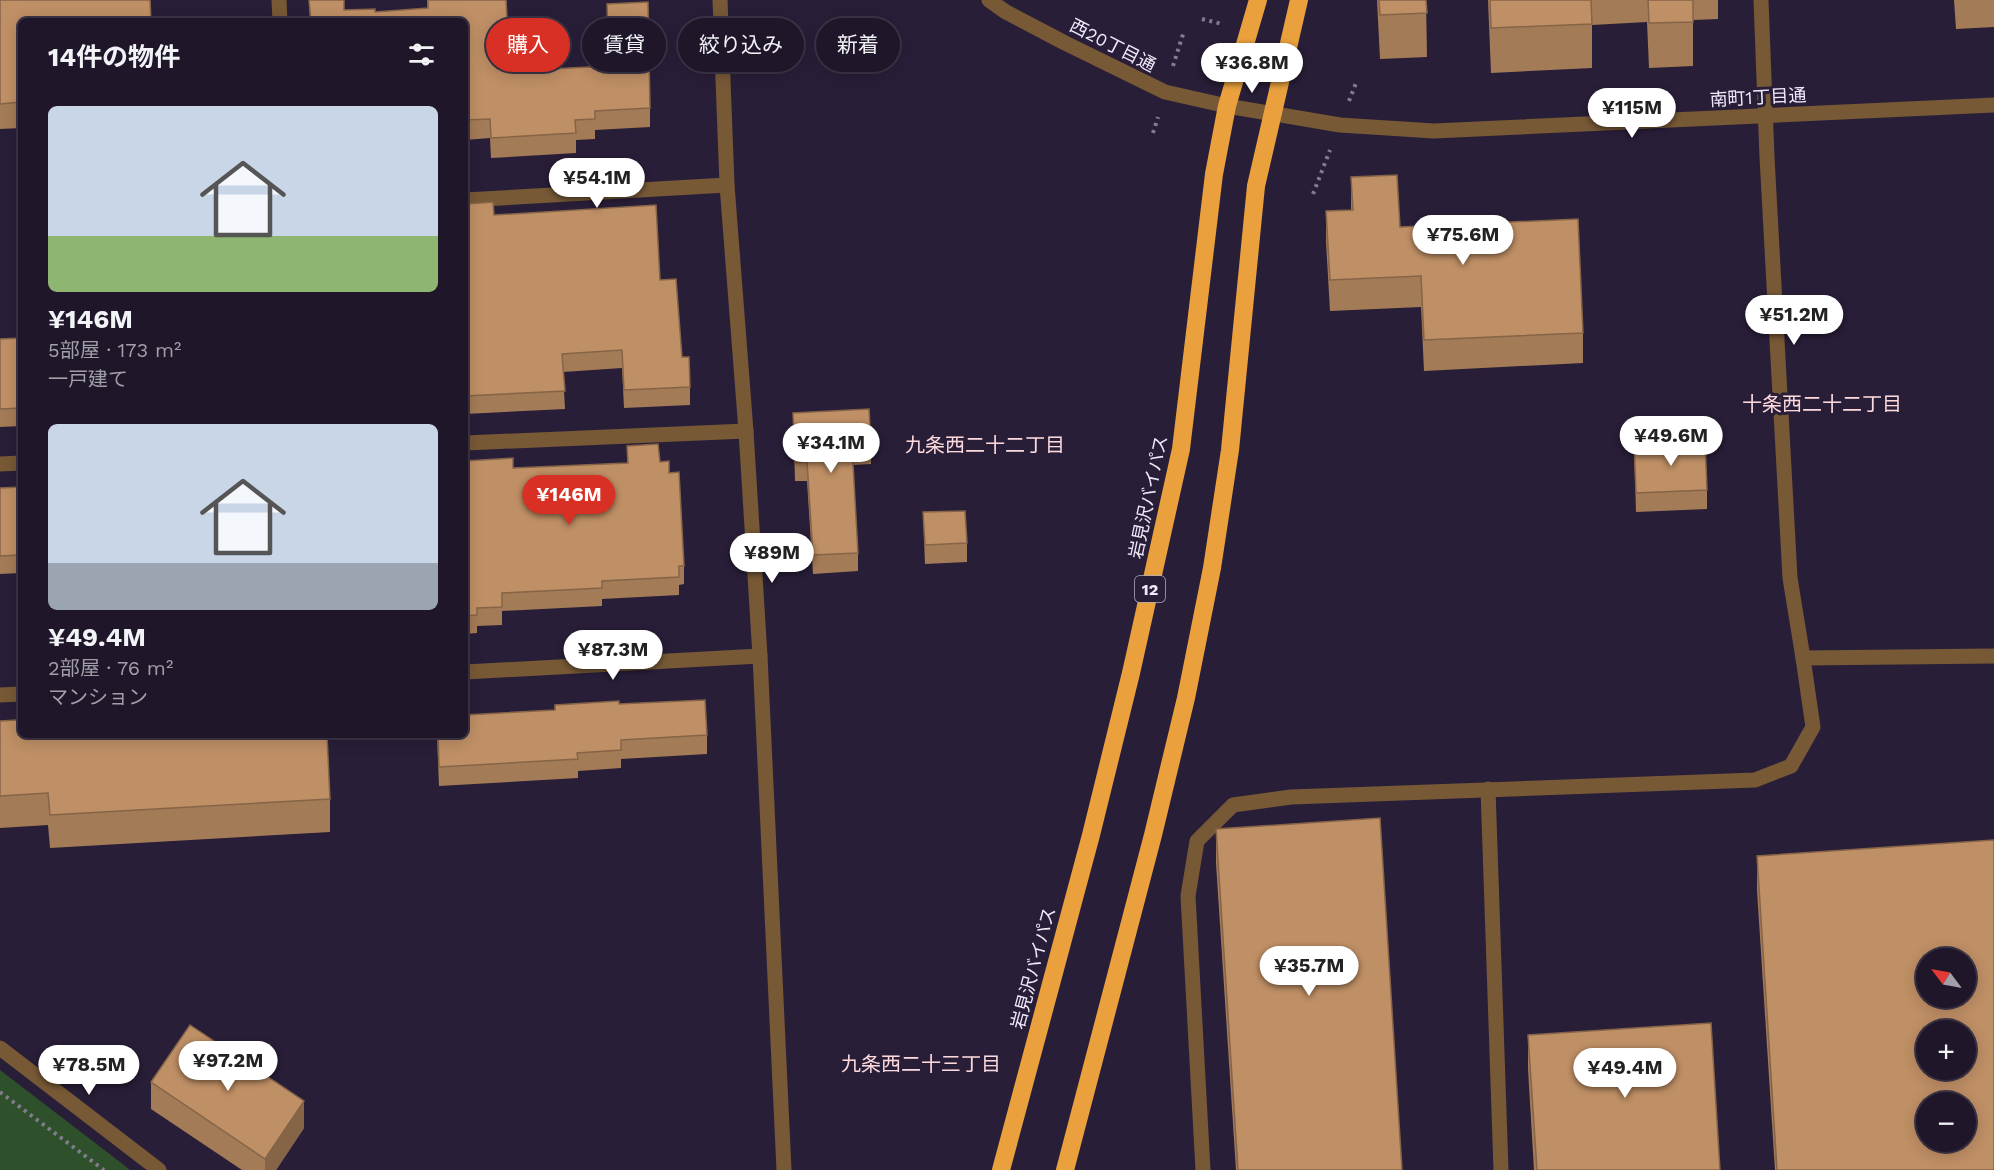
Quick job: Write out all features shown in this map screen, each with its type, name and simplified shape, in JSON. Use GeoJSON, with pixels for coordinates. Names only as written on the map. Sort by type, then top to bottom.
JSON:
{"type":"FeatureCollection","features":[{"type":"Feature","properties":{"kind":"highway","name":"岩見沢バイパス"},"geometry":{"type":"LineString","coordinates":[[1001,1170],[1128,684],[1181,449],[1214,174],[1227,106],[1258,0]]}},
{"type":"Feature","properties":{"kind":"highway"},"geometry":{"type":"LineString","coordinates":[[1065,1170],[1153,836],[1186,698],[1212,568],[1230,450],[1256,186],[1299,0]]}},
{"type":"Feature","properties":{"kind":"street"},"geometry":{"type":"LineString","coordinates":[[279,0],[280,18]]}},
{"type":"Feature","properties":{"kind":"street"},"geometry":{"type":"LineString","coordinates":[[720,0],[728,185],[747,431],[760,656],[784,1170]]}},
{"type":"Feature","properties":{"kind":"street","name":"西20丁目通"},"geometry":{"type":"LineString","coordinates":[[989,0],[1016,17],[1165,93],[1272,114]]}},
{"type":"Feature","properties":{"kind":"street"},"geometry":{"type":"LineString","coordinates":[[1203,1170],[1188,896],[1197,842],[1233,806],[1292,797],[1755,780],[1791,766],[1813,727],[1790,578],[1765,116],[1761,0]]}},
{"type":"Feature","properties":{"kind":"street","name":"南町1丁目通"},"geometry":{"type":"LineString","coordinates":[[1272,114],[1340,125],[1434,131],[1994,105]]}},
{"type":"Feature","properties":{"kind":"street"},"geometry":{"type":"LineString","coordinates":[[468,200],[728,185]]}},
{"type":"Feature","properties":{"kind":"street"},"geometry":{"type":"LineString","coordinates":[[468,443],[747,431]]}},
{"type":"Feature","properties":{"kind":"street"},"geometry":{"type":"LineString","coordinates":[[0,464],[18,463]]}},
{"type":"Feature","properties":{"kind":"street"},"geometry":{"type":"LineString","coordinates":[[468,672],[760,656]]}},
{"type":"Feature","properties":{"kind":"street"},"geometry":{"type":"LineString","coordinates":[[1803,658],[1994,656]]}},
{"type":"Feature","properties":{"kind":"street"},"geometry":{"type":"LineString","coordinates":[[0,695],[18,694]]}},
{"type":"Feature","properties":{"kind":"street"},"geometry":{"type":"LineString","coordinates":[[1488,789],[1501,1170]]}},
{"type":"Feature","properties":{"kind":"street"},"geometry":{"type":"LineString","coordinates":[[0,1048],[159,1170]]}},
{"type":"Feature","properties":{"kind":"path"},"geometry":{"type":"LineString","coordinates":[[0,1092],[104,1170]]}},
{"type":"Feature","properties":{"kind":"green space"},"geometry":{"type":"Polygon","coordinates":[[[0,1070],[120,1162],[130,1170],[0,1170],[0,1070]]]}},
{"type":"Feature","properties":{"kind":"building"},"geometry":{"type":"Polygon","coordinates":[[[0,0],[150,0],[151,18],[18,18],[18,102],[0,104],[0,0]]]}},
{"type":"Feature","properties":{"kind":"building"},"geometry":{"type":"Polygon","coordinates":[[[309,0],[344,0],[344,10],[375,9],[375,12],[428,8],[428,0],[506,0],[507,18],[486,18],[486,72],[570,72],[570,68],[582,67],[582,72],[649,72],[650,108],[595,111],[595,119],[575,120],[576,133],[491,138],[490,119],[468,120],[468,18],[311,18],[309,0]]]}},
{"type":"Feature","properties":{"kind":"building"},"geometry":{"type":"Polygon","coordinates":[[[1379,0],[1426,0],[1427,13],[1380,15],[1379,0]]]}},
{"type":"Feature","properties":{"kind":"building"},"geometry":{"type":"Polygon","coordinates":[[[1490,0],[1591,0],[1592,24],[1491,28],[1490,0]]]}},
{"type":"Feature","properties":{"kind":"building"},"geometry":{"type":"Polygon","coordinates":[[[1648,0],[1693,0],[1693,22],[1649,23],[1648,0]]]}},
{"type":"Feature","properties":{"kind":"building"},"geometry":{"type":"Polygon","coordinates":[[[648,2],[648,18],[607,18],[607,4],[648,2]]]}},
{"type":"Feature","properties":{"kind":"building"},"geometry":{"type":"Polygon","coordinates":[[[1397,175],[1400,227],[1578,219],[1583,333],[1424,340],[1421,276],[1330,280],[1326,211],[1353,210],[1351,177],[1397,175]]]}},
{"type":"Feature","properties":{"kind":"building"},"geometry":{"type":"Polygon","coordinates":[[[493,202],[494,215],[656,205],[660,280],[676,279],[682,357],[689,357],[690,387],[624,390],[622,350],[562,354],[565,391],[468,396],[468,204],[493,202]]]}},
{"type":"Feature","properties":{"kind":"building"},"geometry":{"type":"Polygon","coordinates":[[[18,338],[18,408],[0,409],[0,339],[18,338]]]}},
{"type":"Feature","properties":{"kind":"building"},"geometry":{"type":"Polygon","coordinates":[[[869,409],[871,445],[852,446],[858,553],[813,555],[807,462],[795,463],[793,413],[869,409]]]}},
{"type":"Feature","properties":{"kind":"building"},"geometry":{"type":"Polygon","coordinates":[[[1705,440],[1707,490],[1636,493],[1634,443],[1705,440]]]}},
{"type":"Feature","properties":{"kind":"building"},"geometry":{"type":"Polygon","coordinates":[[[658,444],[660,462],[669,461],[669,473],[679,472],[684,566],[679,566],[679,577],[602,581],[602,588],[502,593],[502,607],[477,608],[477,615],[468,616],[468,461],[513,458],[513,468],[628,463],[627,446],[658,444]]]}},
{"type":"Feature","properties":{"kind":"building"},"geometry":{"type":"Polygon","coordinates":[[[18,487],[18,555],[0,556],[0,488],[18,487]]]}},
{"type":"Feature","properties":{"kind":"building"},"geometry":{"type":"Polygon","coordinates":[[[965,511],[967,543],[925,545],[923,512],[965,511]]]}},
{"type":"Feature","properties":{"kind":"building"},"geometry":{"type":"Polygon","coordinates":[[[705,700],[707,735],[621,740],[621,750],[577,753],[578,759],[439,767],[438,738],[468,738],[468,715],[555,710],[555,705],[619,701],[619,704],[705,700]]]}},
{"type":"Feature","properties":{"kind":"building"},"geometry":{"type":"Polygon","coordinates":[[[17,720],[18,738],[327,738],[330,799],[50,815],[48,793],[0,796],[0,721],[17,720]]]}},
{"type":"Feature","properties":{"kind":"building"},"geometry":{"type":"Polygon","coordinates":[[[1380,818],[1402,1170],[1238,1170],[1216,829],[1380,818]]]}},
{"type":"Feature","properties":{"kind":"building"},"geometry":{"type":"Polygon","coordinates":[[[1994,840],[1994,1170],[1777,1170],[1757,856],[1994,840]]]}},
{"type":"Feature","properties":{"kind":"building"},"geometry":{"type":"Polygon","coordinates":[[[1711,1023],[1720,1170],[1537,1170],[1528,1035],[1711,1023]]]}},
{"type":"Feature","properties":{"kind":"building"},"geometry":{"type":"Polygon","coordinates":[[[190,1025],[304,1101],[265,1159],[151,1082],[190,1025]]]}},
{"type":"Feature","properties":{"kind":"district","name":"十条西二十二丁目"},"geometry":{"type":"Point","coordinates":[1822,404]}},
{"type":"Feature","properties":{"kind":"district","name":"九条西二十二丁目"},"geometry":{"type":"Point","coordinates":[985,445]}},
{"type":"Feature","properties":{"kind":"district","name":"九条西二十三丁目"},"geometry":{"type":"Point","coordinates":[921,1064]}}]}
